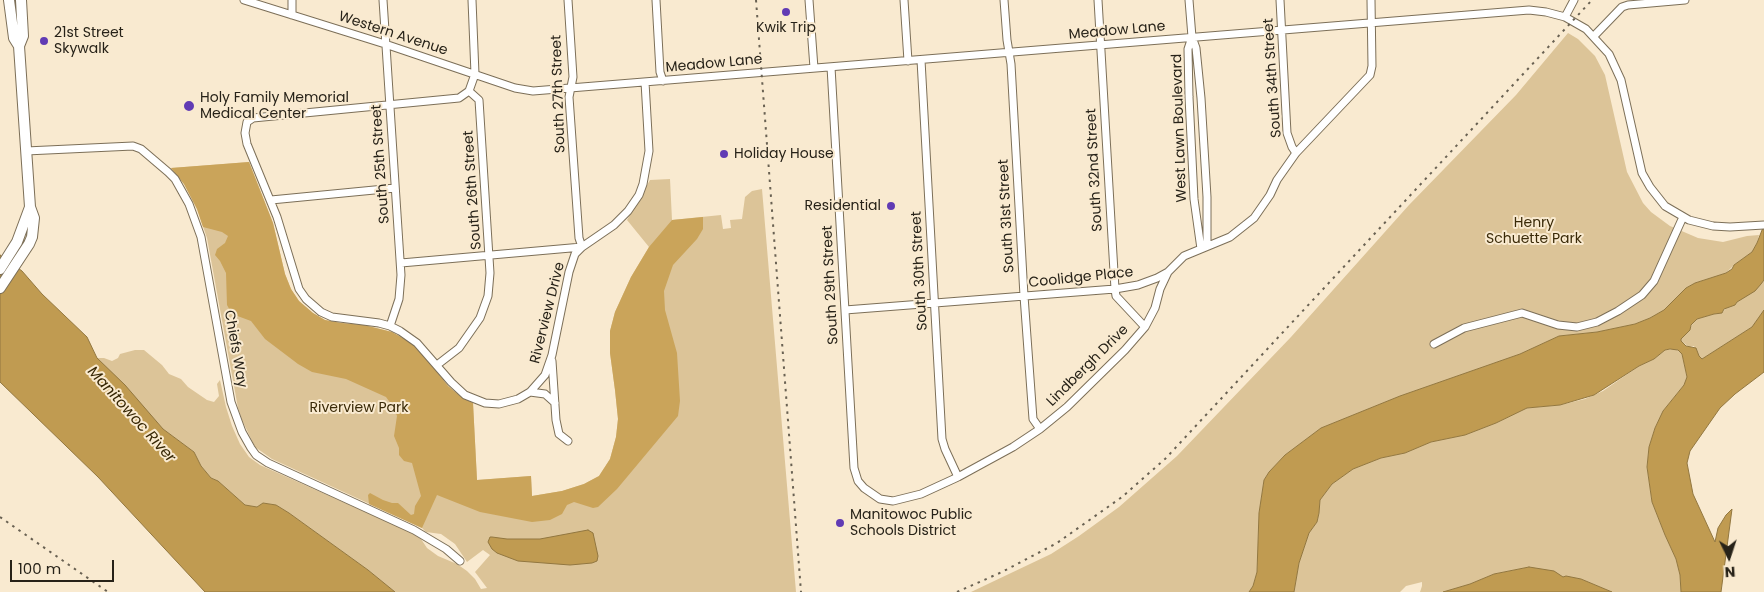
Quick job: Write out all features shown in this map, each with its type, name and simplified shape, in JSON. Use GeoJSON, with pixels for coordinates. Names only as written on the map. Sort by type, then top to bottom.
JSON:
{"type":"FeatureCollection","features":[{"type":"Feature","properties":{"kind":"main road"},"geometry":{"type":"LineString","coordinates":[[0,288],[16,266],[32,237],[34,218],[30,207],[19,46],[14,38],[8,0]]}},
{"type":"Feature","properties":{"kind":"main road"},"geometry":{"type":"LineString","coordinates":[[19,46],[24,36],[21,0]]}},
{"type":"Feature","properties":{"kind":"main road"},"geometry":{"type":"LineString","coordinates":[[0,269],[17,242],[24,218],[30,207]]}},
{"type":"Feature","properties":{"kind":"street","name":"Western Avenue"},"geometry":{"type":"LineString","coordinates":[[244,0],[385,44],[515,88],[533,91]]}},
{"type":"Feature","properties":{"kind":"street"},"geometry":{"type":"LineString","coordinates":[[292,0],[292,15]]}},
{"type":"Feature","properties":{"kind":"street","name":"South 25th Street"},"geometry":{"type":"LineString","coordinates":[[382,0],[401,263],[400,293],[390,326]]}},
{"type":"Feature","properties":{"kind":"street"},"geometry":{"type":"LineString","coordinates":[[389,105],[459,98],[469,91],[475,74],[472,0]]}},
{"type":"Feature","properties":{"kind":"street","name":"South 27th Street"},"geometry":{"type":"LineString","coordinates":[[568,0],[573,77],[569,97],[579,238],[582,247]]}},
{"type":"Feature","properties":{"kind":"street"},"geometry":{"type":"LineString","coordinates":[[656,0],[660,72],[663,81]]}},
{"type":"Feature","properties":{"kind":"street"},"geometry":{"type":"LineString","coordinates":[[809,0],[814,68]]}},
{"type":"Feature","properties":{"kind":"street"},"geometry":{"type":"LineString","coordinates":[[904,0],[908,61]]}},
{"type":"Feature","properties":{"kind":"street","name":"South 31st Street"},"geometry":{"type":"LineString","coordinates":[[1004,0],[1007,40],[1010,52],[1033,419],[1040,429]]}},
{"type":"Feature","properties":{"kind":"street","name":"South 32nd Street"},"geometry":{"type":"LineString","coordinates":[[1098,0],[1115,289]]}},
{"type":"Feature","properties":{"kind":"street"},"geometry":{"type":"LineString","coordinates":[[1189,0],[1192,37]]}},
{"type":"Feature","properties":{"kind":"street","name":"South 34th Street"},"geometry":{"type":"LineString","coordinates":[[1280,0],[1287,133],[1296,153]]}},
{"type":"Feature","properties":{"kind":"street"},"geometry":{"type":"LineString","coordinates":[[1371,0],[1371,23]]}},
{"type":"Feature","properties":{"kind":"street"},"geometry":{"type":"LineString","coordinates":[[1565,17],[1574,0]]}},
{"type":"Feature","properties":{"kind":"street"},"geometry":{"type":"LineString","coordinates":[[1594,36],[1622,7],[1685,0]]}},
{"type":"Feature","properties":{"kind":"street","name":"Meadow Lane"},"geometry":{"type":"LineString","coordinates":[[533,91],[1529,10],[1565,17],[1586,29],[1609,54],[1618,72],[1639,162],[1646,180],[1665,206],[1697,223],[1713,226],[1764,225]]}},
{"type":"Feature","properties":{"kind":"street","name":"Lindbergh Drive"},"geometry":{"type":"LineString","coordinates":[[872,494],[880,499],[893,501],[907,499],[958,477],[1013,448],[1067,407],[1095,381],[1145,327],[1155,308],[1160,289],[1168,272],[1184,256],[1230,237],[1254,218],[1296,153],[1370,75],[1372,66],[1371,23]]}},
{"type":"Feature","properties":{"kind":"street","name":"West Lawn Boulevard"},"geometry":{"type":"LineString","coordinates":[[1192,37],[1196,48],[1201,98],[1207,197],[1204,247]]}},
{"type":"Feature","properties":{"kind":"street","name":"West Lawn Boulevard"},"geometry":{"type":"LineString","coordinates":[[1192,37],[1188,49],[1194,199],[1204,247]]}},
{"type":"Feature","properties":{"kind":"street","name":"South 30th Street"},"geometry":{"type":"LineString","coordinates":[[921,60],[942,439],[958,477]]}},
{"type":"Feature","properties":{"kind":"street","name":"South 29th Street"},"geometry":{"type":"LineString","coordinates":[[831,67],[854,468],[858,481],[872,494]]}},
{"type":"Feature","properties":{"kind":"street","name":"Riverview Drive"},"geometry":{"type":"LineString","coordinates":[[389,105],[256,118],[247,122],[244,131],[246,139],[271,200],[299,289],[306,299],[322,312],[332,316],[390,326],[417,343],[451,382],[466,395],[484,403],[499,404],[510,402],[530,392],[545,374],[552,355],[569,272],[575,254],[582,247],[603,234],[628,211],[639,196],[643,184],[648,151],[645,82]]}},
{"type":"Feature","properties":{"kind":"street","name":"South 26th Street"},"geometry":{"type":"LineString","coordinates":[[437,365],[459,348],[480,318],[488,296],[490,254],[479,100],[469,91]]}},
{"type":"Feature","properties":{"kind":"street","name":"Chiefs Way"},"geometry":{"type":"LineString","coordinates":[[26,151],[133,146],[141,149],[168,172],[180,187],[196,221],[205,252],[232,402],[242,432],[256,455],[268,463],[414,530],[446,549],[460,561]]}},
{"type":"Feature","properties":{"kind":"street"},"geometry":{"type":"LineString","coordinates":[[271,200],[395,188]]}},
{"type":"Feature","properties":{"kind":"street"},"geometry":{"type":"LineString","coordinates":[[1434,344],[1464,328],[1522,313],[1558,325],[1577,327],[1597,322],[1618,312],[1642,295],[1654,281],[1683,217]]}},
{"type":"Feature","properties":{"kind":"street"},"geometry":{"type":"LineString","coordinates":[[401,263],[582,247]]}},
{"type":"Feature","properties":{"kind":"street","name":"Coolidge Place"},"geometry":{"type":"LineString","coordinates":[[844,310],[1115,289],[1138,286],[1168,272]]}},
{"type":"Feature","properties":{"kind":"street"},"geometry":{"type":"LineString","coordinates":[[1115,289],[1116,296],[1145,327]]}},
{"type":"Feature","properties":{"kind":"street"},"geometry":{"type":"LineString","coordinates":[[552,355],[556,420],[559,434],[568,441]]}},
{"type":"Feature","properties":{"kind":"street"},"geometry":{"type":"LineString","coordinates":[[530,392],[545,394],[554,403]]}},
{"type":"Feature","properties":{"kind":"green space","name":"Henry Schuette Park"},"geometry":{"type":"Polygon","coordinates":[[[1568,33],[1578,39],[1595,56],[1605,75],[1627,172],[1643,203],[1651,212],[1670,226],[1698,238],[1723,242],[1759,235],[1752,252],[1726,273],[1695,283],[1686,288],[1664,310],[1650,318],[1635,324],[1597,332],[1559,336],[1520,354],[1400,396],[1321,428],[1285,455],[1264,480],[1259,513],[1257,572],[1249,592],[971,592],[1051,554],[1079,536],[1119,507],[1177,456],[1291,337],[1409,205],[1516,95],[1568,33]]]}},
{"type":"Feature","properties":{"kind":"green space"},"geometry":{"type":"Polygon","coordinates":[[[249,162],[273,223],[285,274],[291,289],[299,301],[325,320],[364,325],[392,332],[420,350],[448,386],[460,396],[473,403],[477,480],[531,476],[532,496],[562,491],[584,484],[599,476],[610,459],[616,437],[618,419],[610,353],[610,331],[615,312],[631,277],[649,247],[627,220],[650,180],[670,179],[672,220],[721,215],[723,229],[731,228],[730,220],[742,219],[745,197],[752,191],[762,189],[796,592],[395,592],[368,570],[276,505],[263,503],[257,507],[245,505],[218,481],[211,478],[201,466],[194,452],[163,429],[97,358],[112,361],[118,358],[120,354],[144,350],[162,365],[169,374],[181,379],[188,387],[207,400],[214,402],[219,396],[217,384],[220,380],[232,426],[240,444],[249,457],[260,465],[408,531],[421,539],[427,548],[438,556],[457,564],[467,571],[481,589],[487,588],[475,572],[490,555],[483,550],[467,562],[455,544],[441,534],[426,532],[422,528],[272,459],[255,447],[238,408],[207,238],[197,209],[184,184],[171,168],[249,162]]]}},
{"type":"Feature","properties":{"kind":"green space"},"geometry":{"type":"Polygon","coordinates":[[[1764,280],[1764,310],[1752,327],[1702,359],[1699,357],[1694,346],[1689,347],[1681,341],[1697,319],[1722,313],[1727,307],[1735,305],[1764,280]]]}},
{"type":"Feature","properties":{"kind":"green space"},"geometry":{"type":"Polygon","coordinates":[[[1676,349],[1682,354],[1687,381],[1663,411],[1655,428],[1649,447],[1647,467],[1652,502],[1676,559],[1680,575],[1681,592],[1612,592],[1581,579],[1563,577],[1529,567],[1494,574],[1443,592],[1420,592],[1422,582],[1406,586],[1400,592],[1294,592],[1299,563],[1309,533],[1317,522],[1320,500],[1332,484],[1353,469],[1381,458],[1405,453],[1431,442],[1465,435],[1527,408],[1560,405],[1585,399],[1603,391],[1665,350],[1676,349]]]}},
{"type":"Feature","properties":{"kind":"shaded area","name":"Riverview Park"},"geometry":{"type":"Polygon","coordinates":[[[249,162],[273,223],[285,274],[291,289],[299,301],[325,320],[364,325],[392,332],[420,350],[448,386],[460,396],[473,403],[477,480],[531,476],[532,496],[562,491],[584,484],[599,476],[610,459],[616,437],[618,419],[610,353],[610,331],[615,312],[631,277],[649,247],[672,220],[703,217],[703,229],[697,239],[673,265],[664,291],[665,310],[677,353],[680,401],[678,416],[617,489],[598,507],[593,508],[574,502],[567,505],[562,514],[550,520],[532,522],[480,512],[437,495],[422,528],[369,504],[368,495],[370,493],[383,500],[398,503],[411,515],[414,514],[415,506],[421,496],[412,463],[404,461],[399,455],[399,448],[394,436],[397,416],[394,408],[386,397],[346,379],[312,372],[298,364],[265,339],[251,321],[232,314],[227,305],[226,273],[215,255],[217,249],[225,243],[228,236],[222,232],[203,227],[197,209],[184,184],[171,168],[249,162]]]}},
{"type":"Feature","properties":{"kind":"water"},"geometry":{"type":"Polygon","coordinates":[[[1764,225],[1764,280],[1755,291],[1735,305],[1724,309],[1722,313],[1697,319],[1681,339],[1686,346],[1696,348],[1702,359],[1752,327],[1764,310],[1764,372],[1720,408],[1690,451],[1687,463],[1693,494],[1715,542],[1718,528],[1732,509],[1721,592],[1681,592],[1680,575],[1676,559],[1652,502],[1647,467],[1649,447],[1663,411],[1684,385],[1687,377],[1682,354],[1678,350],[1670,349],[1665,350],[1654,359],[1639,366],[1594,395],[1560,405],[1527,408],[1465,435],[1431,442],[1405,453],[1381,458],[1353,469],[1332,484],[1320,500],[1317,522],[1309,533],[1299,563],[1294,592],[1249,592],[1257,572],[1259,513],[1264,480],[1285,455],[1321,428],[1400,396],[1520,354],[1559,336],[1597,332],[1635,324],[1650,318],[1664,310],[1686,288],[1732,269],[1734,265],[1752,252],[1764,225]]]}},
{"type":"Feature","properties":{"kind":"water","name":"Manitowoc River"},"geometry":{"type":"Polygon","coordinates":[[[0,255],[22,271],[42,294],[87,337],[97,358],[125,385],[163,429],[194,452],[201,466],[211,478],[218,481],[245,505],[257,507],[263,503],[276,505],[289,513],[368,570],[395,592],[205,592],[98,477],[0,382],[0,255]]]}},
{"type":"Feature","properties":{"kind":"water"},"geometry":{"type":"Polygon","coordinates":[[[588,530],[593,533],[598,556],[597,561],[592,563],[570,565],[518,561],[497,553],[488,542],[490,537],[540,539],[588,530]]]}},
{"type":"Feature","properties":{"kind":"water"},"geometry":{"type":"Polygon","coordinates":[[[1529,567],[1554,571],[1563,577],[1581,579],[1612,592],[1443,592],[1494,574],[1529,567]]]}},
{"type":"Feature","properties":{"kind":"railway"},"geometry":{"type":"LineString","coordinates":[[756,0],[801,592]]}},
{"type":"Feature","properties":{"kind":"railway"},"geometry":{"type":"LineString","coordinates":[[957,592],[1002,572],[1057,543],[1122,497],[1165,459],[1592,0]]}},
{"type":"Feature","properties":{"kind":"railway"},"geometry":{"type":"LineString","coordinates":[[0,517],[108,592]]}},
{"type":"Feature","properties":{"kind":"place","name":"Kwik Trip"},"geometry":{"type":"Point","coordinates":[786,12]}},
{"type":"Feature","properties":{"kind":"place","name":"21st Street Skywalk"},"geometry":{"type":"Point","coordinates":[44,41]}},
{"type":"Feature","properties":{"kind":"place","name":"Holy Family Memorial Medical Center"},"geometry":{"type":"Point","coordinates":[189,106]}},
{"type":"Feature","properties":{"kind":"place","name":"Holiday House"},"geometry":{"type":"Point","coordinates":[724,154]}},
{"type":"Feature","properties":{"kind":"place","name":"Residential"},"geometry":{"type":"Point","coordinates":[891,206]}},
{"type":"Feature","properties":{"kind":"place","name":"Manitowoc Public Schools District"},"geometry":{"type":"Point","coordinates":[840,523]}}]}
